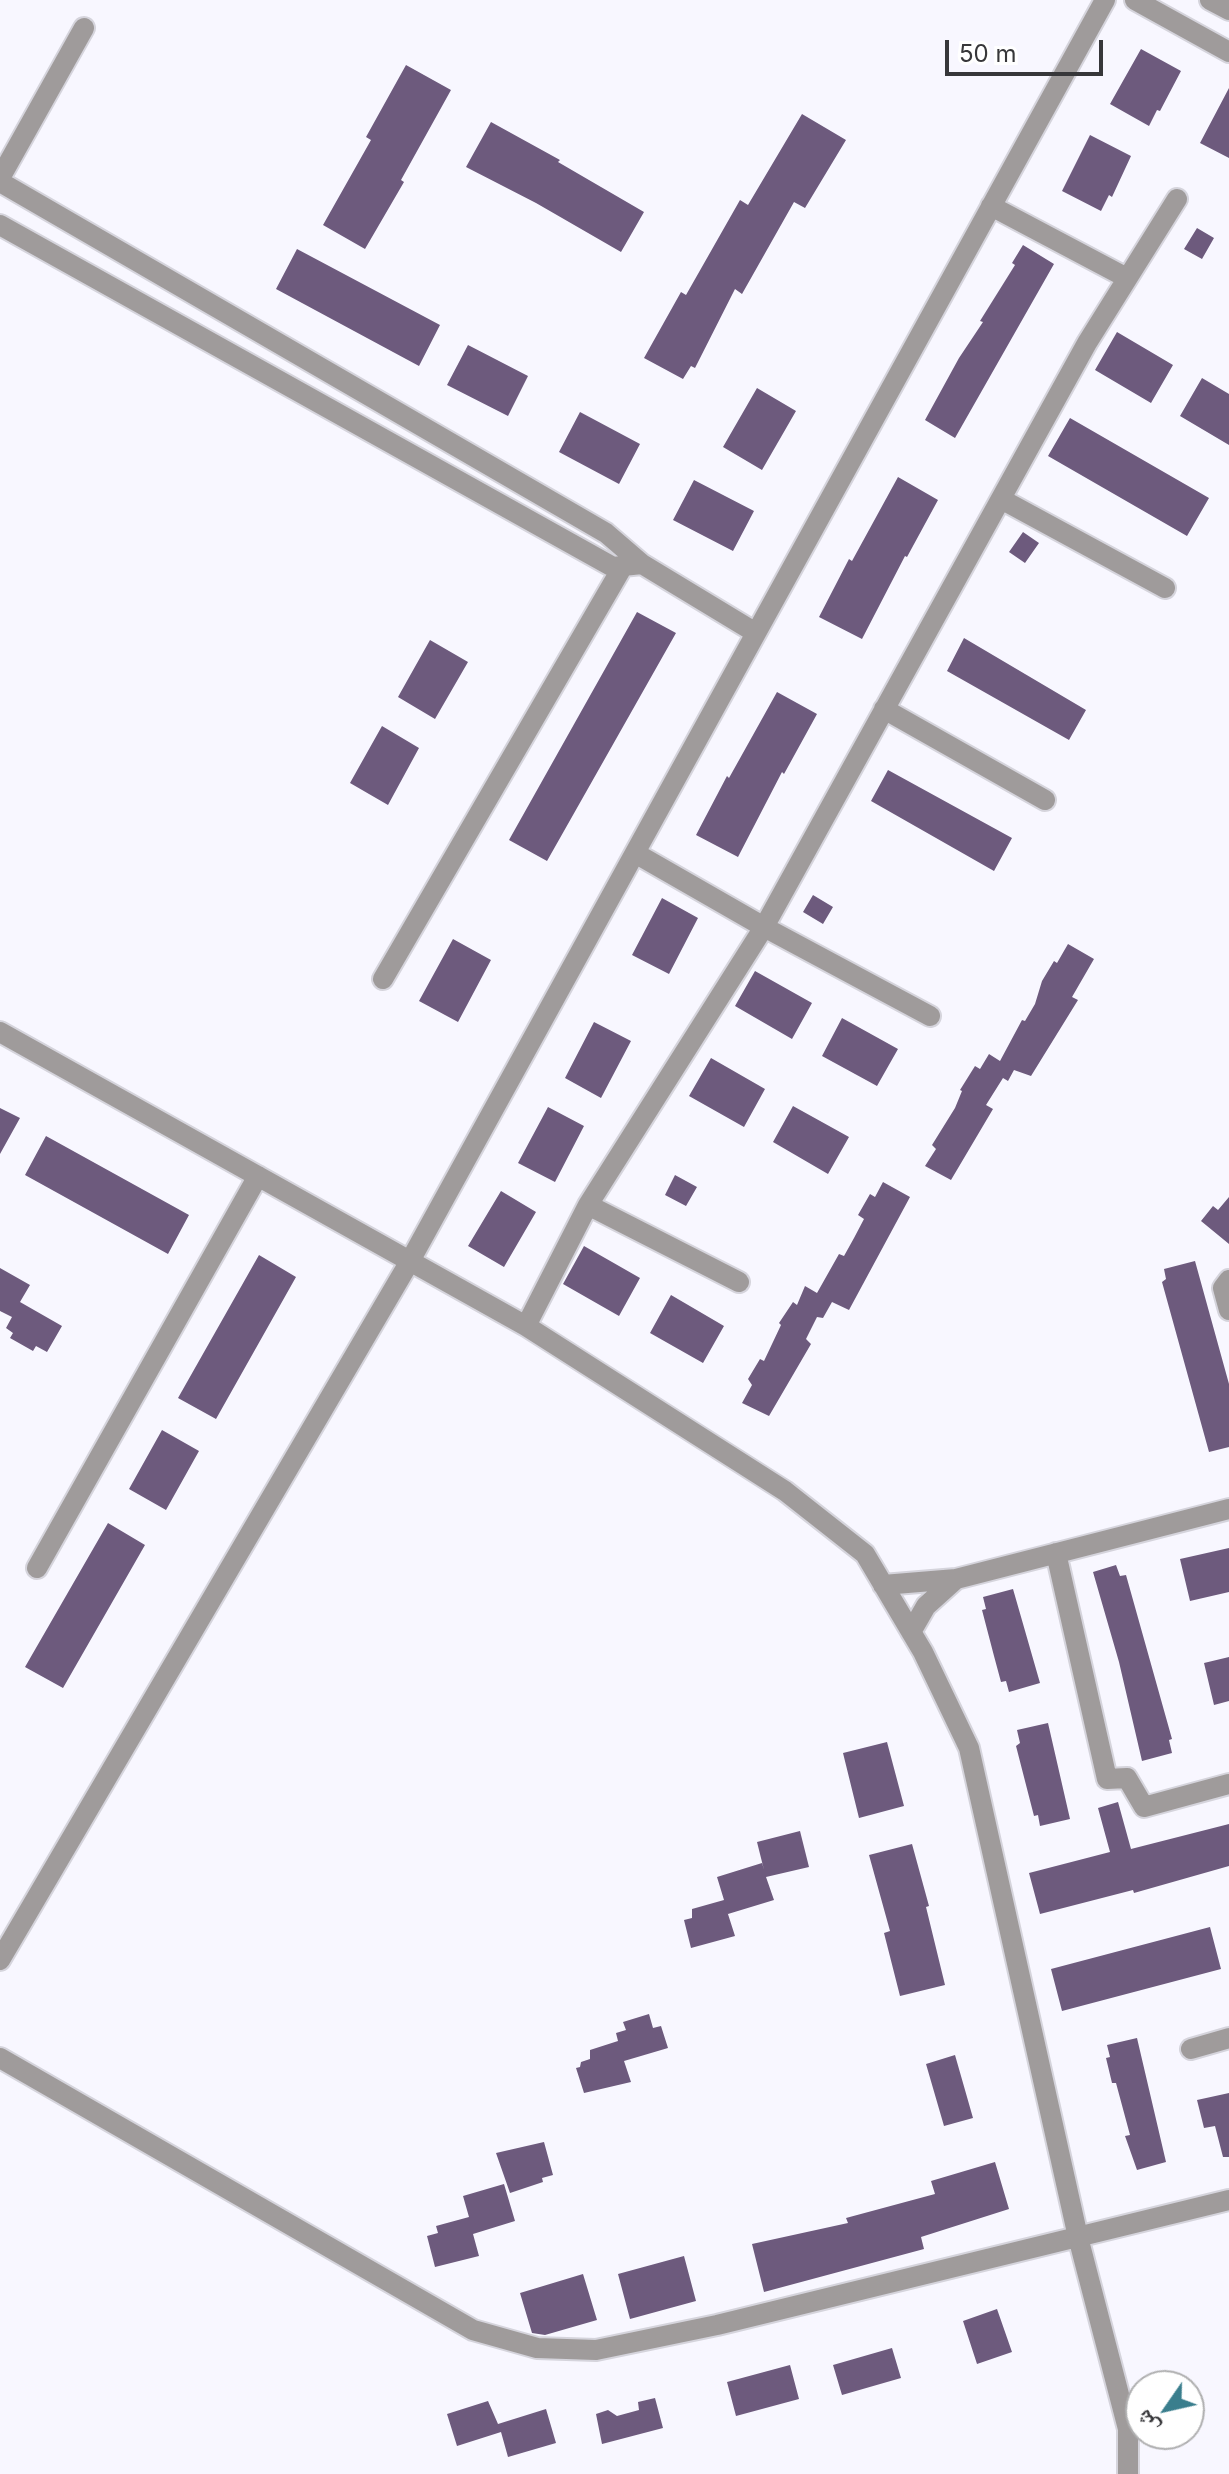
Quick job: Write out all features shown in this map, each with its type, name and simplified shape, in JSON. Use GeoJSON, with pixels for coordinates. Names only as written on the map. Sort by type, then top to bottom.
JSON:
{"type":"FeatureCollection","features":[{"type":"Feature","properties":{"kind":"street"},"geometry":{"type":"LineString","coordinates":[[0,1960],[410,1261],[1105,0]]}},
{"type":"Feature","properties":{"kind":"street"},"geometry":{"type":"LineString","coordinates":[[1135,0],[1229,52]]}},
{"type":"Feature","properties":{"kind":"street"},"geometry":{"type":"LineString","coordinates":[[1210,0],[1229,10]]}},
{"type":"Feature","properties":{"kind":"street"},"geometry":{"type":"LineString","coordinates":[[84,28],[0,180],[606,533],[632,565],[756,633]]}},
{"type":"Feature","properties":{"kind":"street"},"geometry":{"type":"LineString","coordinates":[[526,1326],[588,1205],[764,927],[1087,343],[1177,199]]}},
{"type":"Feature","properties":{"kind":"street"},"geometry":{"type":"LineString","coordinates":[[991,206],[1127,278]]}},
{"type":"Feature","properties":{"kind":"street"},"geometry":{"type":"LineString","coordinates":[[0,225],[613,567],[632,565]]}},
{"type":"Feature","properties":{"kind":"street"},"geometry":{"type":"LineString","coordinates":[[1001,499],[1165,588]]}},
{"type":"Feature","properties":{"kind":"street"},"geometry":{"type":"LineString","coordinates":[[383,979],[632,565]]}},
{"type":"Feature","properties":{"kind":"street"},"geometry":{"type":"LineString","coordinates":[[884,709],[1045,800]]}},
{"type":"Feature","properties":{"kind":"street"},"geometry":{"type":"LineString","coordinates":[[635,853],[930,1016]]}},
{"type":"Feature","properties":{"kind":"street"},"geometry":{"type":"LineString","coordinates":[[0,1032],[526,1326],[785,1491],[865,1554],[911,1632],[969,1748],[1078,2237],[1128,2429],[1128,2474]]}},
{"type":"Feature","properties":{"kind":"street"},"geometry":{"type":"LineString","coordinates":[[37,1568],[258,1176]]}},
{"type":"Feature","properties":{"kind":"street"},"geometry":{"type":"LineString","coordinates":[[588,1205],[739,1282]]}},
{"type":"Feature","properties":{"kind":"street"},"geometry":{"type":"LineString","coordinates":[[1229,1280],[1223,1288],[1229,1310]]}},
{"type":"Feature","properties":{"kind":"street"},"geometry":{"type":"LineString","coordinates":[[883,1585],[956,1579],[1229,1509]]}},
{"type":"Feature","properties":{"kind":"street"},"geometry":{"type":"LineString","coordinates":[[1056,1553],[1107,1779],[1127,1778],[1144,1807],[1229,1784]]}},
{"type":"Feature","properties":{"kind":"street"},"geometry":{"type":"LineString","coordinates":[[911,1632],[926,1606],[956,1579]]}},
{"type":"Feature","properties":{"kind":"street"},"geometry":{"type":"LineString","coordinates":[[1191,2049],[1229,2038]]}},
{"type":"Feature","properties":{"kind":"street"},"geometry":{"type":"LineString","coordinates":[[0,2058],[473,2330],[537,2348],[596,2350],[717,2325],[1229,2200]]}},
{"type":"Feature","properties":{"kind":"building"},"geometry":{"type":"Polygon","coordinates":[[[1141,49],[1181,71],[1149,126],[1110,104],[1141,49]]]}},
{"type":"Feature","properties":{"kind":"building"},"geometry":{"type":"Polygon","coordinates":[[[406,65],[451,90],[401,180],[404,182],[365,249],[323,225],[371,140],[366,137],[406,65]]]}},
{"type":"Feature","properties":{"kind":"building"},"geometry":{"type":"Polygon","coordinates":[[[1229,88],[1229,158],[1200,143],[1229,88]]]}},
{"type":"Feature","properties":{"kind":"building"},"geometry":{"type":"Polygon","coordinates":[[[802,114],[846,140],[805,208],[794,202],[742,294],[735,289],[695,368],[691,366],[683,379],[644,358],[681,292],[686,295],[740,200],[748,205],[802,114]]]}},
{"type":"Feature","properties":{"kind":"building"},"geometry":{"type":"Polygon","coordinates":[[[491,122],[644,212],[621,252],[466,167],[491,122]]]}},
{"type":"Feature","properties":{"kind":"building"},"geometry":{"type":"Polygon","coordinates":[[[1090,135],[1131,156],[1112,197],[1109,195],[1101,211],[1062,191],[1090,135]]]}},
{"type":"Feature","properties":{"kind":"building"},"geometry":{"type":"Polygon","coordinates":[[[1197,228],[1214,238],[1202,259],[1184,249],[1197,228]]]}},
{"type":"Feature","properties":{"kind":"building"},"geometry":{"type":"Polygon","coordinates":[[[1023,245],[1054,264],[955,438],[925,420],[1015,265],[1012,263],[1023,245]]]}},
{"type":"Feature","properties":{"kind":"building"},"geometry":{"type":"Polygon","coordinates":[[[297,249],[440,325],[419,366],[276,289],[297,249]]]}},
{"type":"Feature","properties":{"kind":"building"},"geometry":{"type":"Polygon","coordinates":[[[1117,332],[1173,365],[1151,403],[1095,370],[1117,332]]]}},
{"type":"Feature","properties":{"kind":"building"},"geometry":{"type":"Polygon","coordinates":[[[468,345],[528,376],[508,416],[447,385],[468,345]]]}},
{"type":"Feature","properties":{"kind":"building"},"geometry":{"type":"Polygon","coordinates":[[[1202,378],[1229,394],[1229,445],[1180,416],[1202,378]]]}},
{"type":"Feature","properties":{"kind":"building"},"geometry":{"type":"Polygon","coordinates":[[[757,388],[796,411],[762,470],[723,447],[757,388]]]}},
{"type":"Feature","properties":{"kind":"building"},"geometry":{"type":"Polygon","coordinates":[[[580,412],[640,444],[619,484],[559,452],[580,412]]]}},
{"type":"Feature","properties":{"kind":"building"},"geometry":{"type":"Polygon","coordinates":[[[1070,418],[1209,498],[1187,536],[1048,456],[1070,418]]]}},
{"type":"Feature","properties":{"kind":"building"},"geometry":{"type":"Polygon","coordinates":[[[898,477],[938,500],[862,639],[819,617],[898,477]]]}},
{"type":"Feature","properties":{"kind":"building"},"geometry":{"type":"Polygon","coordinates":[[[694,480],[754,511],[733,551],[673,520],[694,480]]]}},
{"type":"Feature","properties":{"kind":"building"},"geometry":{"type":"Polygon","coordinates":[[[1023,532],[1039,543],[1025,563],[1009,552],[1023,532]]]}},
{"type":"Feature","properties":{"kind":"building"},"geometry":{"type":"Polygon","coordinates":[[[637,612],[676,633],[547,861],[509,840],[637,612]]]}},
{"type":"Feature","properties":{"kind":"building"},"geometry":{"type":"Polygon","coordinates":[[[964,638],[1086,710],[1069,740],[947,671],[964,638]]]}},
{"type":"Feature","properties":{"kind":"building"},"geometry":{"type":"Polygon","coordinates":[[[430,640],[468,662],[435,719],[398,697],[430,640]]]}},
{"type":"Feature","properties":{"kind":"building"},"geometry":{"type":"Polygon","coordinates":[[[777,692],[817,714],[784,774],[782,772],[738,857],[696,835],[777,692]]]}},
{"type":"Feature","properties":{"kind":"building"},"geometry":{"type":"Polygon","coordinates":[[[382,726],[419,748],[388,805],[350,783],[382,726]]]}},
{"type":"Feature","properties":{"kind":"building"},"geometry":{"type":"Polygon","coordinates":[[[888,770],[1012,838],[994,871],[871,801],[888,770]]]}},
{"type":"Feature","properties":{"kind":"building"},"geometry":{"type":"Polygon","coordinates":[[[813,895],[833,907],[823,924],[803,912],[813,895]]]}},
{"type":"Feature","properties":{"kind":"building"},"geometry":{"type":"Polygon","coordinates":[[[662,898],[698,918],[669,974],[632,955],[662,898]]]}},
{"type":"Feature","properties":{"kind":"building"},"geometry":{"type":"Polygon","coordinates":[[[453,939],[491,960],[458,1022],[419,1001],[453,939]]]}},
{"type":"Feature","properties":{"kind":"building"},"geometry":{"type":"Polygon","coordinates":[[[1068,944],[1094,959],[1072,997],[1078,1000],[1031,1076],[1014,1070],[1008,1081],[1003,1078],[986,1105],[993,1109],[951,1180],[925,1166],[936,1149],[932,1145],[955,1108],[960,1090],[975,1066],[980,1069],[989,1054],[1000,1061],[1022,1020],[1025,1021],[1035,1004],[1042,981],[1068,944]]]}},
{"type":"Feature","properties":{"kind":"building"},"geometry":{"type":"Polygon","coordinates":[[[755,971],[812,1003],[792,1039],[735,1006],[755,971]]]}},
{"type":"Feature","properties":{"kind":"building"},"geometry":{"type":"Polygon","coordinates":[[[842,1018],[898,1049],[877,1086],[822,1056],[842,1018]]]}},
{"type":"Feature","properties":{"kind":"building"},"geometry":{"type":"Polygon","coordinates":[[[594,1022],[631,1041],[601,1098],[565,1078],[594,1022]]]}},
{"type":"Feature","properties":{"kind":"building"},"geometry":{"type":"Polygon","coordinates":[[[711,1058],[765,1089],[744,1127],[689,1096],[711,1058]]]}},
{"type":"Feature","properties":{"kind":"building"},"geometry":{"type":"Polygon","coordinates":[[[793,1106],[849,1137],[828,1174],[773,1142],[793,1106]]]}},
{"type":"Feature","properties":{"kind":"building"},"geometry":{"type":"Polygon","coordinates":[[[548,1107],[584,1126],[555,1182],[518,1163],[548,1107]]]}},
{"type":"Feature","properties":{"kind":"building"},"geometry":{"type":"Polygon","coordinates":[[[0,1108],[20,1118],[0,1154],[0,1108]]]}},
{"type":"Feature","properties":{"kind":"building"},"geometry":{"type":"Polygon","coordinates":[[[46,1136],[189,1215],[168,1254],[25,1175],[46,1136]]]}},
{"type":"Feature","properties":{"kind":"building"},"geometry":{"type":"Polygon","coordinates":[[[675,1175],[697,1187],[686,1206],[665,1195],[675,1175]]]}},
{"type":"Feature","properties":{"kind":"building"},"geometry":{"type":"Polygon","coordinates":[[[883,1182],[910,1197],[849,1310],[832,1302],[823,1318],[817,1317],[806,1339],[811,1344],[769,1416],[742,1403],[752,1385],[748,1379],[760,1359],[764,1361],[781,1325],[779,1323],[793,1302],[797,1305],[805,1286],[817,1293],[839,1254],[844,1256],[854,1238],[864,1219],[858,1215],[870,1194],[875,1197],[883,1182]]]}},
{"type":"Feature","properties":{"kind":"building"},"geometry":{"type":"Polygon","coordinates":[[[501,1191],[536,1212],[504,1267],[468,1246],[501,1191]]]}},
{"type":"Feature","properties":{"kind":"building"},"geometry":{"type":"Polygon","coordinates":[[[1229,1197],[1229,1244],[1201,1221],[1213,1206],[1218,1210],[1229,1197]]]}},
{"type":"Feature","properties":{"kind":"building"},"geometry":{"type":"Polygon","coordinates":[[[584,1246],[640,1278],[619,1316],[563,1284],[584,1246]]]}},
{"type":"Feature","properties":{"kind":"building"},"geometry":{"type":"Polygon","coordinates":[[[259,1255],[296,1277],[216,1419],[178,1398],[259,1255]]]}},
{"type":"Feature","properties":{"kind":"building"},"geometry":{"type":"Polygon","coordinates":[[[1195,1261],[1229,1384],[1229,1447],[1209,1452],[1162,1282],[1166,1279],[1164,1269],[1195,1261]]]}},
{"type":"Feature","properties":{"kind":"building"},"geometry":{"type":"Polygon","coordinates":[[[0,1268],[30,1285],[20,1302],[62,1326],[47,1352],[36,1346],[33,1351],[10,1338],[13,1333],[6,1328],[12,1317],[0,1311],[0,1268]]]}},
{"type":"Feature","properties":{"kind":"building"},"geometry":{"type":"Polygon","coordinates":[[[671,1295],[724,1326],[703,1363],[650,1333],[671,1295]]]}},
{"type":"Feature","properties":{"kind":"building"},"geometry":{"type":"Polygon","coordinates":[[[162,1430],[199,1451],[166,1510],[129,1489],[162,1430]]]}},
{"type":"Feature","properties":{"kind":"building"},"geometry":{"type":"Polygon","coordinates":[[[108,1523],[145,1545],[63,1688],[25,1667],[108,1523]]]}},
{"type":"Feature","properties":{"kind":"building"},"geometry":{"type":"Polygon","coordinates":[[[1229,1548],[1229,1592],[1190,1601],[1180,1559],[1229,1548]]]}},
{"type":"Feature","properties":{"kind":"building"},"geometry":{"type":"Polygon","coordinates":[[[1116,1565],[1120,1576],[1126,1575],[1172,1739],[1169,1740],[1172,1753],[1142,1761],[1119,1662],[1093,1572],[1116,1565]]]}},
{"type":"Feature","properties":{"kind":"building"},"geometry":{"type":"Polygon","coordinates":[[[1013,1589],[1040,1683],[1009,1692],[1006,1681],[1001,1682],[982,1610],[986,1609],[983,1597],[1013,1589]]]}},
{"type":"Feature","properties":{"kind":"building"},"geometry":{"type":"Polygon","coordinates":[[[1229,1657],[1229,1701],[1214,1705],[1204,1663],[1229,1657]]]}},
{"type":"Feature","properties":{"kind":"building"},"geometry":{"type":"Polygon","coordinates":[[[1048,1723],[1070,1819],[1040,1826],[1038,1815],[1034,1816],[1016,1746],[1020,1743],[1017,1730],[1048,1723]]]}},
{"type":"Feature","properties":{"kind":"building"},"geometry":{"type":"Polygon","coordinates":[[[887,1742],[904,1806],[859,1818],[843,1753],[887,1742]]]}},
{"type":"Feature","properties":{"kind":"building"},"geometry":{"type":"Polygon","coordinates":[[[1118,1802],[1131,1849],[1229,1824],[1229,1866],[1134,1893],[1133,1890],[1040,1914],[1029,1873],[1110,1852],[1098,1808],[1118,1802]]]}},
{"type":"Feature","properties":{"kind":"building"},"geometry":{"type":"Polygon","coordinates":[[[800,1831],[809,1867],[766,1877],[774,1900],[728,1914],[727,1911],[735,1936],[691,1948],[684,1920],[692,1918],[692,1909],[724,1900],[717,1877],[762,1863],[764,1870],[757,1842],[800,1831]]]}},
{"type":"Feature","properties":{"kind":"building"},"geometry":{"type":"Polygon","coordinates":[[[912,1844],[929,1906],[926,1907],[945,1985],[900,1996],[884,1933],[890,1931],[869,1855],[912,1844]]]}},
{"type":"Feature","properties":{"kind":"building"},"geometry":{"type":"Polygon","coordinates":[[[1210,1927],[1221,1969],[1062,2011],[1051,1969],[1210,1927]]]}},
{"type":"Feature","properties":{"kind":"building"},"geometry":{"type":"Polygon","coordinates":[[[649,2014],[653,2028],[661,2026],[668,2048],[624,2061],[631,2082],[584,2093],[576,2068],[590,2059],[590,2050],[618,2041],[616,2033],[626,2030],[623,2022],[649,2014]]]}},
{"type":"Feature","properties":{"kind":"building"},"geometry":{"type":"Polygon","coordinates":[[[1137,2038],[1166,2162],[1137,2170],[1125,2136],[1130,2135],[1116,2083],[1112,2083],[1106,2058],[1110,2057],[1107,2045],[1137,2038]]]}},
{"type":"Feature","properties":{"kind":"building"},"geometry":{"type":"Polygon","coordinates":[[[955,2055],[973,2118],[944,2126],[926,2064],[955,2055]]]}},
{"type":"Feature","properties":{"kind":"building"},"geometry":{"type":"Polygon","coordinates":[[[1229,2093],[1229,2157],[1223,2157],[1215,2126],[1204,2128],[1197,2100],[1229,2093]]]}},
{"type":"Feature","properties":{"kind":"building"},"geometry":{"type":"Polygon","coordinates":[[[544,2142],[553,2175],[542,2178],[543,2182],[510,2193],[496,2153],[544,2142]]]}},
{"type":"Feature","properties":{"kind":"building"},"geometry":{"type":"Polygon","coordinates":[[[995,2162],[1009,2209],[921,2237],[924,2249],[764,2292],[752,2244],[848,2223],[846,2218],[935,2194],[931,2181],[995,2162]]]}},
{"type":"Feature","properties":{"kind":"building"},"geometry":{"type":"Polygon","coordinates":[[[504,2184],[515,2221],[473,2234],[479,2256],[435,2267],[427,2236],[438,2233],[436,2226],[469,2217],[463,2196],[504,2184]]]}},
{"type":"Feature","properties":{"kind":"building"},"geometry":{"type":"Polygon","coordinates":[[[684,2256],[696,2301],[630,2319],[618,2274],[684,2256]]]}},
{"type":"Feature","properties":{"kind":"building"},"geometry":{"type":"Polygon","coordinates":[[[583,2274],[597,2320],[545,2335],[532,2333],[520,2293],[583,2274]]]}},
{"type":"Feature","properties":{"kind":"building"},"geometry":{"type":"Polygon","coordinates":[[[997,2309],[1012,2352],[977,2364],[963,2321],[997,2309]]]}},
{"type":"Feature","properties":{"kind":"building"},"geometry":{"type":"Polygon","coordinates":[[[892,2348],[901,2378],[842,2395],[833,2365],[892,2348]]]}},
{"type":"Feature","properties":{"kind":"building"},"geometry":{"type":"Polygon","coordinates":[[[790,2365],[799,2399],[736,2416],[727,2382],[790,2365]]]}},
{"type":"Feature","properties":{"kind":"building"},"geometry":{"type":"Polygon","coordinates":[[[655,2398],[663,2428],[602,2444],[596,2414],[608,2410],[617,2416],[639,2410],[638,2402],[655,2398]]]}},
{"type":"Feature","properties":{"kind":"building"},"geometry":{"type":"Polygon","coordinates":[[[488,2401],[498,2424],[546,2409],[556,2443],[508,2457],[501,2432],[457,2446],[447,2414],[488,2401]]]}}]}
